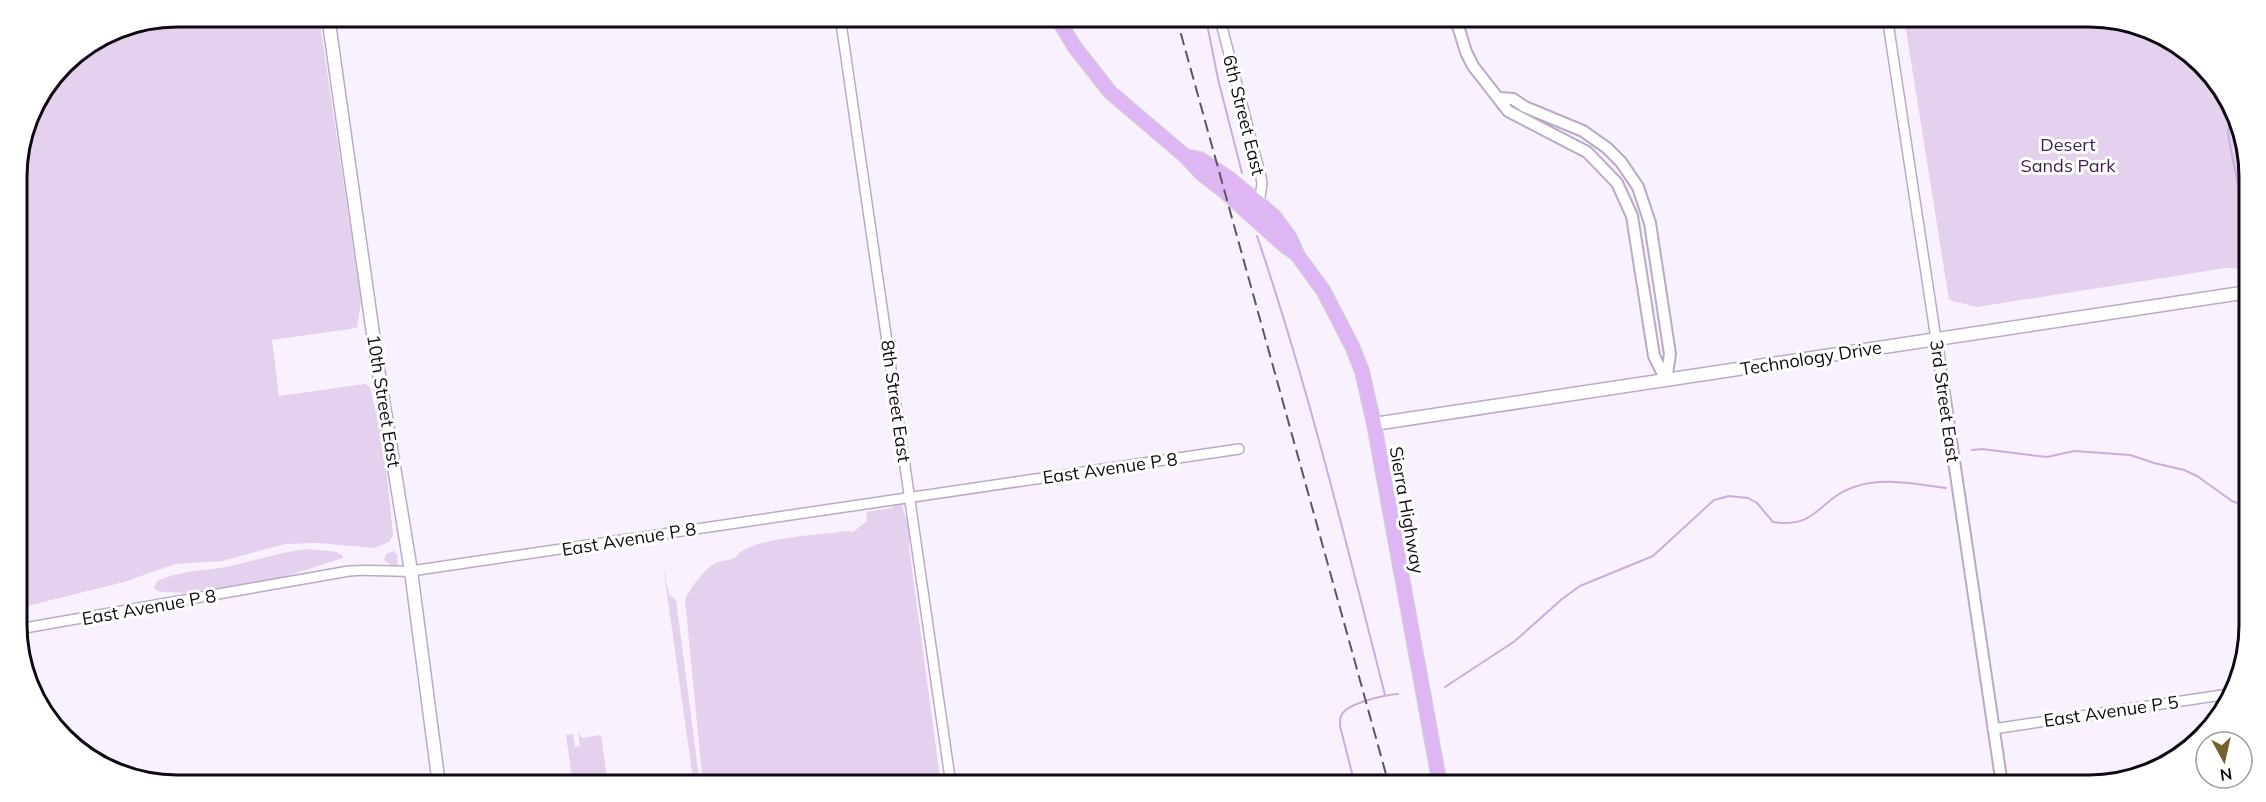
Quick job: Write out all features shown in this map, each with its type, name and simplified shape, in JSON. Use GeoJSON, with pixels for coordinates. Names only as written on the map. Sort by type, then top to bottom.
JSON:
{"type":"FeatureCollection","features":[{"type":"Feature","properties":{"kind":"main road","name":"10th Street East"},"geometry":{"type":"LineString","coordinates":[[330,27],[378,369],[411,571],[438,775]]}},
{"type":"Feature","properties":{"kind":"main road","name":"Sierra Highway"},"geometry":{"type":"LineString","coordinates":[[1063,27],[1074,46],[1110,92],[1298,255]]}},
{"type":"Feature","properties":{"kind":"main road","name":"Sierra Highway"},"geometry":{"type":"LineString","coordinates":[[1185,156],[1200,159],[1274,216],[1323,290],[1362,370],[1374,424],[1438,775]]}},
{"type":"Feature","properties":{"kind":"main road","name":"Technology Drive"},"geometry":{"type":"LineString","coordinates":[[1374,424],[2239,293]]}},
{"type":"Feature","properties":{"kind":"street","name":"8th Street East"},"geometry":{"type":"LineString","coordinates":[[842,27],[950,775]]}},
{"type":"Feature","properties":{"kind":"street","name":"6th Street East"},"geometry":{"type":"LineString","coordinates":[[1222,27],[1261,177],[1259,203]]}},
{"type":"Feature","properties":{"kind":"street"},"geometry":{"type":"LineString","coordinates":[[1458,27],[1473,66],[1508,111],[1587,152],[1617,183],[1632,216],[1654,356],[1666,380]]}},
{"type":"Feature","properties":{"kind":"street","name":"3rd Street East"},"geometry":{"type":"LineString","coordinates":[[1889,27],[2000,775]]}},
{"type":"Feature","properties":{"kind":"street"},"geometry":{"type":"LineString","coordinates":[[1500,98],[1513,99],[1525,107],[1583,131],[1607,148],[1621,162],[1638,187],[1650,223],[1670,354],[1666,380]]}},
{"type":"Feature","properties":{"kind":"street","name":"East Avenue P 8"},"geometry":{"type":"LineString","coordinates":[[27,628],[348,571],[374,569],[393,572],[411,571],[1239,449]]}},
{"type":"Feature","properties":{"kind":"street","name":"East Avenue P 5"},"geometry":{"type":"LineString","coordinates":[[1993,729],[2222,695]]}},
{"type":"Feature","properties":{"kind":"green space"},"geometry":{"type":"Polygon","coordinates":[[[320,27],[361,301],[357,328],[272,340],[279,396],[365,384],[370,387],[384,446],[393,535],[389,542],[374,548],[319,543],[285,544],[222,561],[175,564],[124,582],[27,606],[27,167],[38,119],[52,93],[78,64],[93,52],[119,38],[157,28],[320,27]]]}},
{"type":"Feature","properties":{"kind":"green space","name":"Desert Sands Park"},"geometry":{"type":"Polygon","coordinates":[[[1906,27],[2109,28],[2156,42],[2173,52],[2202,78],[2224,110],[2238,157],[2239,269],[2226,268],[1977,307],[1949,300],[1906,27]]]}},
{"type":"Feature","properties":{"kind":"green space"},"geometry":{"type":"Polygon","coordinates":[[[894,504],[902,504],[909,530],[909,547],[940,775],[702,775],[685,600],[690,590],[714,564],[734,558],[741,551],[752,546],[793,537],[853,532],[867,521],[866,512],[892,508],[894,504]]]}},
{"type":"Feature","properties":{"kind":"green space"},"geometry":{"type":"Polygon","coordinates":[[[310,549],[337,552],[343,558],[258,583],[212,592],[160,592],[154,588],[157,581],[175,575],[310,549]]]}},
{"type":"Feature","properties":{"kind":"green space"},"geometry":{"type":"Polygon","coordinates":[[[393,551],[397,554],[398,567],[395,568],[384,560],[386,554],[393,551]]]}},
{"type":"Feature","properties":{"kind":"green space"},"geometry":{"type":"Polygon","coordinates":[[[663,565],[669,595],[676,600],[699,775],[692,775],[663,565]]]}},
{"type":"Feature","properties":{"kind":"green space"},"geometry":{"type":"Polygon","coordinates":[[[578,733],[582,738],[601,735],[607,775],[572,775],[566,735],[573,734],[575,747],[580,746],[578,733]]]}},
{"type":"Feature","properties":{"kind":"waterway"},"geometry":{"type":"LineString","coordinates":[[1208,27],[1218,79],[1242,173]]}},
{"type":"Feature","properties":{"kind":"waterway"},"geometry":{"type":"LineString","coordinates":[[2230,127],[2228,130],[2229,140],[2239,189]]}},
{"type":"Feature","properties":{"kind":"waterway"},"geometry":{"type":"LineString","coordinates":[[1257,236],[1310,407],[1385,695]]}},
{"type":"Feature","properties":{"kind":"waterway"},"geometry":{"type":"LineString","coordinates":[[1972,450],[1982,449],[2047,457],[2074,451],[2130,455],[2184,470],[2239,504]]}},
{"type":"Feature","properties":{"kind":"waterway"},"geometry":{"type":"LineString","coordinates":[[1445,687],[1515,641],[1580,586],[1653,556],[1714,500],[1729,496],[1748,498],[1757,503],[1773,522],[1788,523],[1809,517],[1842,492],[1865,484],[1900,482],[1946,488]]}},
{"type":"Feature","properties":{"kind":"waterway"},"geometry":{"type":"LineString","coordinates":[[1352,775],[1340,726],[1344,711],[1376,698],[1398,694]]}},
{"type":"Feature","properties":{"kind":"railway"},"geometry":{"type":"LineString","coordinates":[[1179,27],[1386,775]]}}]}
